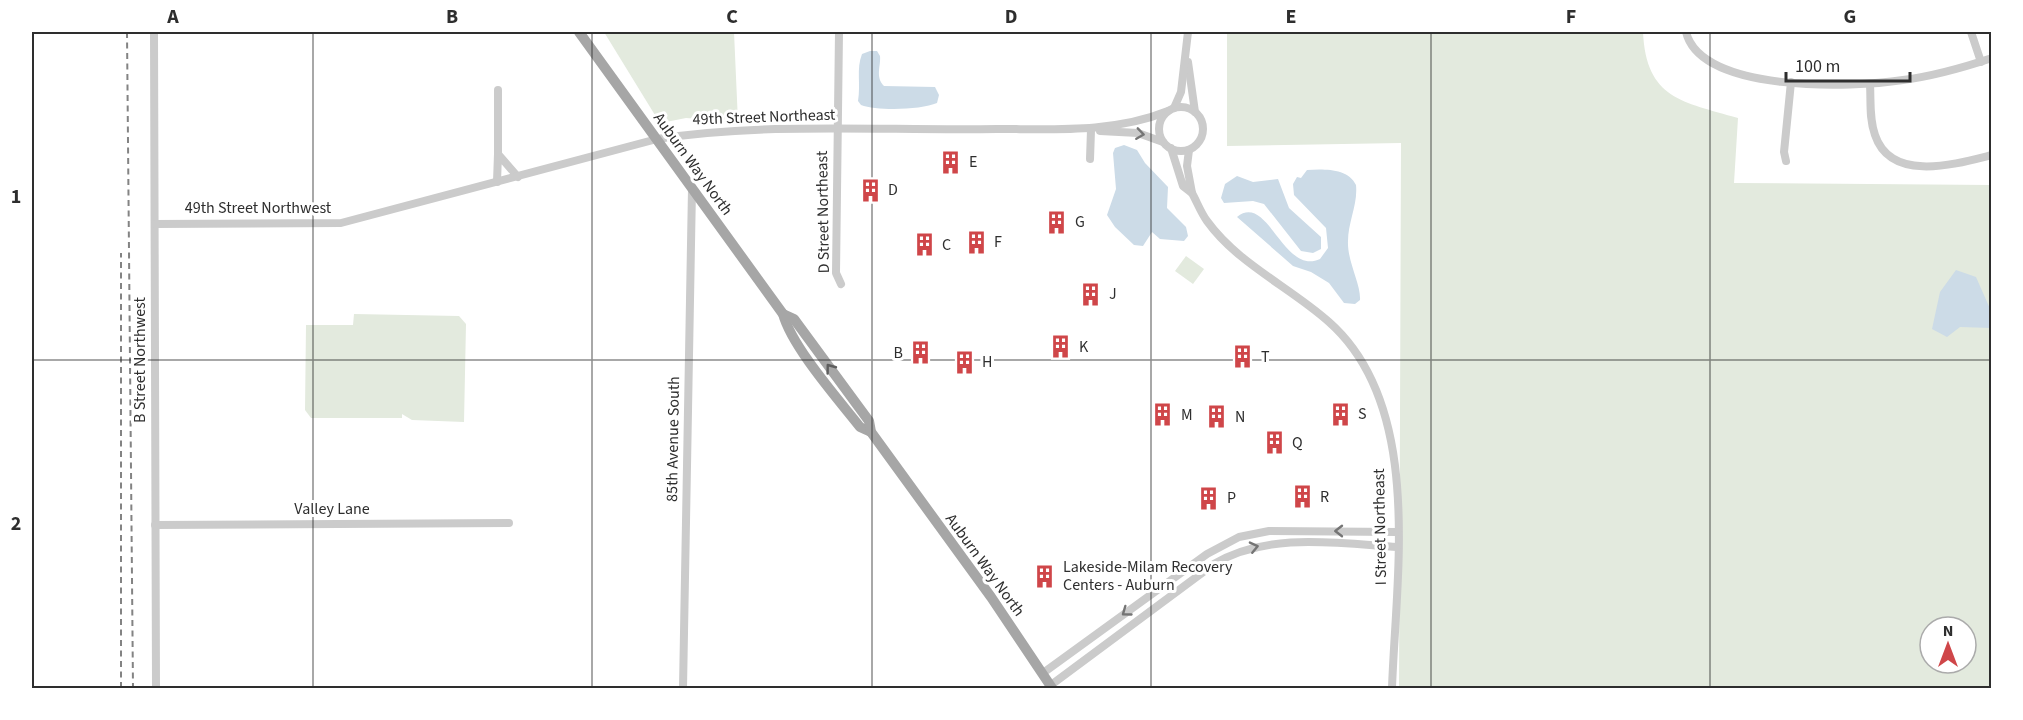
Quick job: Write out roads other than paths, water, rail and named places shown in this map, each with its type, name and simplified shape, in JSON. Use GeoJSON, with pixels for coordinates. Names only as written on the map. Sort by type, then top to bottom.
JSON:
{"type":"FeatureCollection","features":[{"type":"Feature","properties":{"kind":"main road","name":"Auburn Way North"},"geometry":{"type":"LineString","coordinates":[[579,32],[783,314],[786,325],[840,401],[860,428],[870,430]]}},
{"type":"Feature","properties":{"kind":"main road","name":"Auburn Way North"},"geometry":{"type":"LineString","coordinates":[[783,314],[794,319],[869,421],[870,430],[1051,687]]}},
{"type":"Feature","properties":{"kind":"street","name":"B Street Northwest"},"geometry":{"type":"LineString","coordinates":[[153,32],[156,688]]}},
{"type":"Feature","properties":{"kind":"street","name":"D Street Northeast"},"geometry":{"type":"LineString","coordinates":[[838,32],[836,273],[841,284]]}},
{"type":"Feature","properties":{"kind":"street"},"geometry":{"type":"LineString","coordinates":[[1171,110],[1182,107],[1195,112],[1200,118],[1203,132],[1197,144],[1189,150],[1168,146],[1161,138],[1160,123],[1171,110],[1181,92],[1188,32]]}},
{"type":"Feature","properties":{"kind":"street"},"geometry":{"type":"LineString","coordinates":[[1686,32],[1691,45],[1699,55],[1724,71],[1791,82],[1870,84],[1941,74],[1992,58]]}},
{"type":"Feature","properties":{"kind":"street"},"geometry":{"type":"LineString","coordinates":[[1971,32],[1981,62]]}},
{"type":"Feature","properties":{"kind":"street"},"geometry":{"type":"LineString","coordinates":[[1187,50],[1195,112]]}},
{"type":"Feature","properties":{"kind":"street"},"geometry":{"type":"LineString","coordinates":[[1786,161],[1784,152],[1791,82]]}},
{"type":"Feature","properties":{"kind":"street"},"geometry":{"type":"LineString","coordinates":[[1870,84],[1875,136],[1881,147],[1902,163],[1932,167],[1992,155]]}},
{"type":"Feature","properties":{"kind":"street"},"geometry":{"type":"LineString","coordinates":[[497,182],[498,90]]}},
{"type":"Feature","properties":{"kind":"street","name":"49th Street Northeast"},"geometry":{"type":"LineString","coordinates":[[1070,129],[1126,125],[1171,110]]}},
{"type":"Feature","properties":{"kind":"street","name":"49th Street Northeast"},"geometry":{"type":"LineString","coordinates":[[362,219],[657,139],[692,134],[751,130],[1070,129],[1138,133],[1157,138],[1168,146]]}},
{"type":"Feature","properties":{"kind":"street"},"geometry":{"type":"LineString","coordinates":[[1090,159],[1091,130]]}},
{"type":"Feature","properties":{"kind":"street","name":"I Street Northeast"},"geometry":{"type":"LineString","coordinates":[[1168,146],[1183,186],[1192,193]]}},
{"type":"Feature","properties":{"kind":"street","name":"I Street Northeast"},"geometry":{"type":"LineString","coordinates":[[1189,150],[1187,166],[1192,193],[1207,221],[1241,256],[1310,305],[1346,337],[1368,371],[1390,424],[1398,488],[1392,688]]}},
{"type":"Feature","properties":{"kind":"street"},"geometry":{"type":"LineString","coordinates":[[498,154],[518,177]]}},
{"type":"Feature","properties":{"kind":"street","name":"85th Avenue South"},"geometry":{"type":"LineString","coordinates":[[683,688],[692,189]]}},
{"type":"Feature","properties":{"kind":"street","name":"49th Street Northwest"},"geometry":{"type":"LineString","coordinates":[[155,224],[315,225],[362,219]]}},
{"type":"Feature","properties":{"kind":"street","name":"Valley Lane"},"geometry":{"type":"LineString","coordinates":[[155,525],[509,523]]}},
{"type":"Feature","properties":{"kind":"street"},"geometry":{"type":"LineString","coordinates":[[1043,673],[1222,543],[1269,531],[1398,532]]}},
{"type":"Feature","properties":{"kind":"street"},"geometry":{"type":"LineString","coordinates":[[1051,687],[1214,564],[1235,552],[1277,543],[1397,547]]}},
{"type":"Feature","properties":{"kind":"water"},"geometry":{"type":"Polygon","coordinates":[[[877,51],[880,56],[879,75],[884,86],[935,87],[939,95],[937,103],[899,109],[861,105],[858,101],[859,65],[862,54],[877,51]]]}},
{"type":"Feature","properties":{"kind":"water"},"geometry":{"type":"Polygon","coordinates":[[[1124,145],[1137,150],[1145,163],[1168,187],[1167,208],[1186,227],[1188,236],[1184,241],[1160,239],[1152,232],[1143,246],[1134,245],[1115,227],[1107,215],[1116,189],[1113,153],[1115,148],[1124,145]]]}},
{"type":"Feature","properties":{"kind":"water"},"geometry":{"type":"Polygon","coordinates":[[[1307,170],[1341,173],[1352,179],[1356,185],[1356,199],[1348,241],[1360,294],[1360,300],[1355,304],[1344,303],[1329,283],[1311,272],[1293,266],[1237,217],[1248,212],[1258,215],[1296,256],[1307,261],[1320,259],[1328,248],[1326,228],[1294,195],[1293,184],[1297,177],[1301,178],[1307,170]]]}},
{"type":"Feature","properties":{"kind":"water"},"geometry":{"type":"Polygon","coordinates":[[[1237,176],[1253,182],[1278,179],[1289,208],[1321,237],[1321,249],[1313,253],[1301,251],[1264,204],[1253,201],[1224,203],[1221,198],[1225,184],[1237,176]]]}},
{"type":"Feature","properties":{"kind":"water"},"geometry":{"type":"Polygon","coordinates":[[[1956,270],[1976,277],[1991,311],[1991,328],[1960,327],[1947,337],[1932,329],[1940,292],[1956,270]]]}},
{"type":"Feature","properties":{"kind":"railway"},"geometry":{"type":"LineString","coordinates":[[127,32],[133,688]]}},
{"type":"Feature","properties":{"kind":"railway"},"geometry":{"type":"LineString","coordinates":[[121,253],[121,688]]}},
{"type":"Feature","properties":{"kind":"place","name":"E"},"geometry":{"type":"Point","coordinates":[951,162]}},
{"type":"Feature","properties":{"kind":"place","name":"D"},"geometry":{"type":"Point","coordinates":[870,190]}},
{"type":"Feature","properties":{"kind":"place","name":"G"},"geometry":{"type":"Point","coordinates":[1057,222]}},
{"type":"Feature","properties":{"kind":"place","name":"F"},"geometry":{"type":"Point","coordinates":[976,242]}},
{"type":"Feature","properties":{"kind":"place","name":"C"},"geometry":{"type":"Point","coordinates":[924,245]}},
{"type":"Feature","properties":{"kind":"place","name":"J"},"geometry":{"type":"Point","coordinates":[1091,294]}},
{"type":"Feature","properties":{"kind":"place","name":"K"},"geometry":{"type":"Point","coordinates":[1061,347]}},
{"type":"Feature","properties":{"kind":"place","name":"B"},"geometry":{"type":"Point","coordinates":[921,353]}},
{"type":"Feature","properties":{"kind":"place","name":"T"},"geometry":{"type":"Point","coordinates":[1243,357]}},
{"type":"Feature","properties":{"kind":"place","name":"H"},"geometry":{"type":"Point","coordinates":[964,362]}},
{"type":"Feature","properties":{"kind":"place","name":"S"},"geometry":{"type":"Point","coordinates":[1340,414]}},
{"type":"Feature","properties":{"kind":"place","name":"M"},"geometry":{"type":"Point","coordinates":[1163,415]}},
{"type":"Feature","properties":{"kind":"place","name":"N"},"geometry":{"type":"Point","coordinates":[1217,417]}},
{"type":"Feature","properties":{"kind":"place","name":"Q"},"geometry":{"type":"Point","coordinates":[1274,443]}},
{"type":"Feature","properties":{"kind":"place","name":"R"},"geometry":{"type":"Point","coordinates":[1302,497]}},
{"type":"Feature","properties":{"kind":"place","name":"P"},"geometry":{"type":"Point","coordinates":[1209,498]}},
{"type":"Feature","properties":{"kind":"place","name":"Lakeside-Milam Recovery Centers - Auburn"},"geometry":{"type":"Point","coordinates":[1045,576]}}]}
